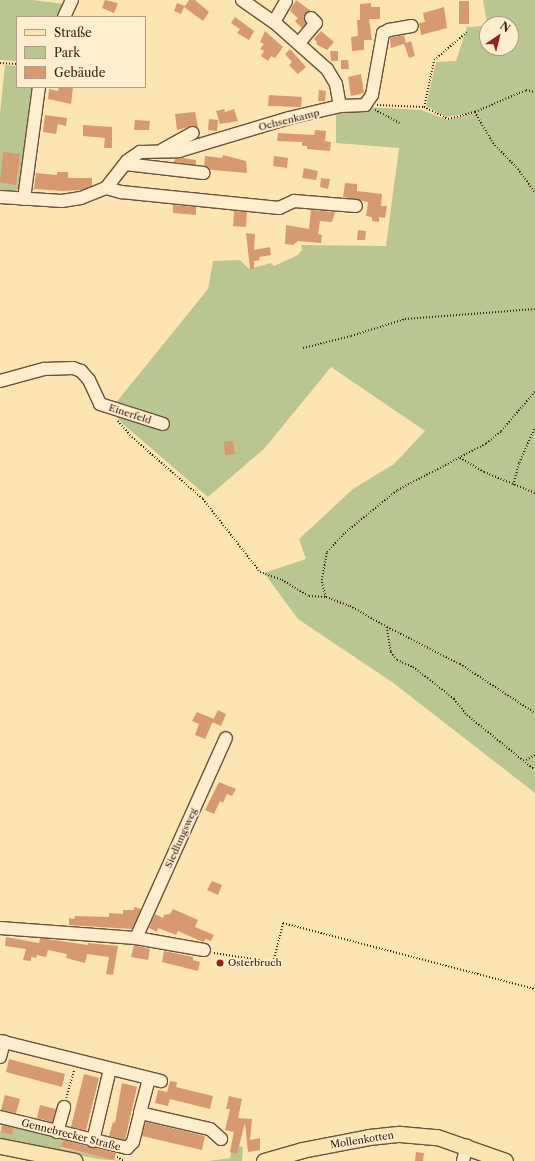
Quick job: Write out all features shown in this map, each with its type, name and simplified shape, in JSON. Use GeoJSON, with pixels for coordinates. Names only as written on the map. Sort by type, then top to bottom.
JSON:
{"type":"FeatureCollection","features":[{"type":"Feature","properties":{"kind":"main road","name":"Mollenkotten"},"geometry":{"type":"LineString","coordinates":[[264,1161],[310,1148],[370,1137],[397,1134],[437,1137],[466,1145],[505,1161]]}},
{"type":"Feature","properties":{"kind":"main road"},"geometry":{"type":"LineString","coordinates":[[0,1146],[75,1161]]}},
{"type":"Feature","properties":{"kind":"street"},"geometry":{"type":"LineString","coordinates":[[64,16],[72,0]]}},
{"type":"Feature","properties":{"kind":"street"},"geometry":{"type":"LineString","coordinates":[[242,0],[274,22],[299,43],[332,77],[340,106]]}},
{"type":"Feature","properties":{"kind":"street"},"geometry":{"type":"LineString","coordinates":[[274,22],[286,1]]}},
{"type":"Feature","properties":{"kind":"street"},"geometry":{"type":"LineString","coordinates":[[299,43],[316,23],[311,18]]}},
{"type":"Feature","properties":{"kind":"street","name":"Ochsenkamp"},"geometry":{"type":"LineString","coordinates":[[0,197],[62,201],[87,196],[106,188],[125,164],[140,152],[179,150],[340,106],[365,105],[372,95],[383,33],[388,30],[412,26]]}},
{"type":"Feature","properties":{"kind":"street"},"geometry":{"type":"LineString","coordinates":[[24,199],[39,88]]}},
{"type":"Feature","properties":{"kind":"street"},"geometry":{"type":"LineString","coordinates":[[220,129],[245,131]]}},
{"type":"Feature","properties":{"kind":"street"},"geometry":{"type":"LineString","coordinates":[[162,150],[193,132]]}},
{"type":"Feature","properties":{"kind":"street"},"geometry":{"type":"LineString","coordinates":[[125,164],[202,173]]}},
{"type":"Feature","properties":{"kind":"street"},"geometry":{"type":"LineString","coordinates":[[106,188],[121,192],[279,208],[294,201],[356,206]]}},
{"type":"Feature","properties":{"kind":"street","name":"Einerfeld"},"geometry":{"type":"LineString","coordinates":[[0,381],[44,369],[73,368],[81,371],[89,380],[100,404],[163,424]]}},
{"type":"Feature","properties":{"kind":"street","name":"Siedlungsweg"},"geometry":{"type":"LineString","coordinates":[[136,938],[226,738]]}},
{"type":"Feature","properties":{"kind":"street"},"geometry":{"type":"LineString","coordinates":[[0,928],[136,938],[204,950]]}},
{"type":"Feature","properties":{"kind":"street"},"geometry":{"type":"LineString","coordinates":[[0,1058],[2,1041],[76,1061],[161,1081]]}},
{"type":"Feature","properties":{"kind":"street"},"geometry":{"type":"LineString","coordinates":[[93,1141],[110,1069]]}},
{"type":"Feature","properties":{"kind":"street","name":"Gennebrecker Straße"},"geometry":{"type":"LineString","coordinates":[[0,1117],[120,1148],[130,1147],[149,1078]]}},
{"type":"Feature","properties":{"kind":"street"},"geometry":{"type":"LineString","coordinates":[[57,1132],[64,1107]]}},
{"type":"Feature","properties":{"kind":"street"},"geometry":{"type":"LineString","coordinates":[[140,1113],[210,1129],[221,1139]]}},
{"type":"Feature","properties":{"kind":"street"},"geometry":{"type":"LineString","coordinates":[[463,1161],[466,1145]]}},
{"type":"Feature","properties":{"kind":"path"},"geometry":{"type":"LineString","coordinates":[[424,108],[434,60],[467,32]]}},
{"type":"Feature","properties":{"kind":"path"},"geometry":{"type":"LineString","coordinates":[[0,63],[16,64]]}},
{"type":"Feature","properties":{"kind":"path"},"geometry":{"type":"LineString","coordinates":[[401,124],[376,112],[371,105],[424,108],[448,119],[475,112],[526,90],[535,92]]}},
{"type":"Feature","properties":{"kind":"path"},"geometry":{"type":"LineString","coordinates":[[475,112],[493,144],[518,169],[535,192]]}},
{"type":"Feature","properties":{"kind":"path"},"geometry":{"type":"LineString","coordinates":[[303,348],[351,336],[405,318],[535,309]]}},
{"type":"Feature","properties":{"kind":"path"},"geometry":{"type":"LineString","coordinates":[[326,597],[322,570],[327,552],[344,534],[397,491],[460,458],[500,432],[535,392]]}},
{"type":"Feature","properties":{"kind":"path"},"geometry":{"type":"LineString","coordinates":[[115,418],[132,436],[203,499],[260,572],[282,580],[309,596],[326,597],[350,606],[387,627],[460,664],[535,714]]}},
{"type":"Feature","properties":{"kind":"path"},"geometry":{"type":"LineString","coordinates":[[514,485],[519,463],[535,426]]}},
{"type":"Feature","properties":{"kind":"path"},"geometry":{"type":"LineString","coordinates":[[460,458],[484,472],[535,493]]}},
{"type":"Feature","properties":{"kind":"path"},"geometry":{"type":"LineString","coordinates":[[387,627],[391,652],[397,660],[413,667],[454,699],[467,715],[526,760],[535,770]]}},
{"type":"Feature","properties":{"kind":"path"},"geometry":{"type":"LineString","coordinates":[[526,760],[535,755]]}},
{"type":"Feature","properties":{"kind":"path"},"geometry":{"type":"LineString","coordinates":[[204,950],[273,962],[283,923],[535,989]]}},
{"type":"Feature","properties":{"kind":"path"},"geometry":{"type":"LineString","coordinates":[[64,1107],[76,1061]]}},
{"type":"Feature","properties":{"kind":"green space"},"geometry":{"type":"Polygon","coordinates":[[[0,0],[33,0],[64,4],[59,16],[16,16],[16,61],[0,60],[0,0]]]}},
{"type":"Feature","properties":{"kind":"green space"},"geometry":{"type":"Polygon","coordinates":[[[483,0],[535,0],[535,793],[392,682],[298,619],[264,573],[306,559],[299,539],[353,489],[394,464],[425,431],[331,367],[264,449],[208,497],[124,425],[110,410],[208,289],[213,261],[240,260],[249,269],[271,263],[274,266],[298,255],[302,250],[301,245],[386,246],[399,148],[336,143],[336,113],[368,107],[421,110],[448,120],[476,112],[446,117],[426,106],[436,62],[456,61],[467,27],[479,26],[479,56],[519,56],[519,16],[486,16],[483,0]]]}},
{"type":"Feature","properties":{"kind":"green space"},"geometry":{"type":"Polygon","coordinates":[[[5,65],[16,66],[16,88],[34,88],[22,182],[19,189],[13,193],[0,192],[0,114],[5,65]]]}},
{"type":"Feature","properties":{"kind":"green space"},"geometry":{"type":"Polygon","coordinates":[[[15,1123],[64,1136],[61,1148],[122,1161],[98,1159],[0,1139],[0,1131],[12,1134],[15,1123]]]}},
{"type":"Feature","properties":{"kind":"green space"},"geometry":{"type":"Polygon","coordinates":[[[239,1146],[243,1147],[242,1161],[208,1161],[230,1158],[231,1152],[237,1154],[239,1146]]]}},
{"type":"Feature","properties":{"kind":"building"},"geometry":{"type":"Polygon","coordinates":[[[105,0],[118,3],[114,13],[102,8],[105,0]]]}},
{"type":"Feature","properties":{"kind":"building"},"geometry":{"type":"Polygon","coordinates":[[[189,0],[195,0],[209,12],[203,21],[184,7],[181,14],[174,11],[177,3],[185,6],[189,0]]]}},
{"type":"Feature","properties":{"kind":"building"},"geometry":{"type":"Polygon","coordinates":[[[296,0],[311,11],[304,16],[306,23],[302,28],[295,21],[298,18],[290,11],[296,0]]]}},
{"type":"Feature","properties":{"kind":"building"},"geometry":{"type":"Polygon","coordinates":[[[459,1],[469,1],[469,24],[459,24],[459,1]]]}},
{"type":"Feature","properties":{"kind":"building"},"geometry":{"type":"Polygon","coordinates":[[[371,3],[371,7],[380,7],[380,19],[369,19],[372,40],[364,40],[364,50],[352,51],[351,37],[358,36],[357,20],[360,20],[360,4],[371,3]]]}},
{"type":"Feature","properties":{"kind":"building"},"geometry":{"type":"Polygon","coordinates":[[[444,7],[447,28],[421,35],[419,23],[425,22],[423,13],[444,7]]]}},
{"type":"Feature","properties":{"kind":"building"},"geometry":{"type":"Polygon","coordinates":[[[235,17],[254,31],[249,40],[237,33],[240,29],[231,23],[235,17]]]}},
{"type":"Feature","properties":{"kind":"building"},"geometry":{"type":"Polygon","coordinates":[[[265,31],[283,47],[275,58],[271,56],[268,61],[261,56],[264,51],[260,49],[264,44],[260,42],[265,31]]]}},
{"type":"Feature","properties":{"kind":"building"},"geometry":{"type":"Polygon","coordinates":[[[321,31],[334,42],[327,50],[316,44],[317,42],[314,39],[321,31]]]}},
{"type":"Feature","properties":{"kind":"building"},"geometry":{"type":"Polygon","coordinates":[[[404,35],[406,43],[411,41],[415,56],[409,58],[404,44],[391,48],[390,38],[404,35]]]}},
{"type":"Feature","properties":{"kind":"building"},"geometry":{"type":"Polygon","coordinates":[[[290,49],[306,67],[298,74],[289,65],[292,62],[285,54],[290,49]]]}},
{"type":"Feature","properties":{"kind":"building"},"geometry":{"type":"Polygon","coordinates":[[[330,51],[338,51],[338,61],[331,61],[330,51]]]}},
{"type":"Feature","properties":{"kind":"building"},"geometry":{"type":"Polygon","coordinates":[[[341,60],[348,60],[349,69],[341,69],[341,60]]]}},
{"type":"Feature","properties":{"kind":"building"},"geometry":{"type":"Polygon","coordinates":[[[361,74],[364,93],[351,96],[348,77],[361,74]]]}},
{"type":"Feature","properties":{"kind":"building"},"geometry":{"type":"Polygon","coordinates":[[[59,88],[73,88],[71,104],[48,99],[49,89],[58,91],[59,88]]]}},
{"type":"Feature","properties":{"kind":"building"},"geometry":{"type":"Polygon","coordinates":[[[319,90],[326,91],[325,101],[318,101],[319,90]]]}},
{"type":"Feature","properties":{"kind":"building"},"geometry":{"type":"Polygon","coordinates":[[[269,95],[302,97],[301,107],[268,106],[269,95]]]}},
{"type":"Feature","properties":{"kind":"building"},"geometry":{"type":"Polygon","coordinates":[[[224,109],[225,112],[234,109],[238,121],[220,124],[216,111],[224,109]]]}},
{"type":"Feature","properties":{"kind":"building"},"geometry":{"type":"Polygon","coordinates":[[[195,112],[198,127],[193,126],[177,130],[175,114],[195,112]]]}},
{"type":"Feature","properties":{"kind":"building"},"geometry":{"type":"Polygon","coordinates":[[[45,115],[67,118],[66,126],[58,124],[56,134],[43,132],[45,115]]]}},
{"type":"Feature","properties":{"kind":"building"},"geometry":{"type":"Polygon","coordinates":[[[209,119],[218,120],[217,131],[208,130],[209,119]]]}},
{"type":"Feature","properties":{"kind":"building"},"geometry":{"type":"Polygon","coordinates":[[[135,120],[150,121],[149,130],[134,130],[135,120]]]}},
{"type":"Feature","properties":{"kind":"building"},"geometry":{"type":"Polygon","coordinates":[[[83,125],[112,127],[112,148],[104,148],[105,138],[83,136],[83,125]]]}},
{"type":"Feature","properties":{"kind":"building"},"geometry":{"type":"Polygon","coordinates":[[[315,130],[326,131],[325,141],[331,142],[330,151],[307,149],[307,146],[302,146],[302,142],[277,141],[278,133],[314,135],[315,130]]]}},
{"type":"Feature","properties":{"kind":"building"},"geometry":{"type":"Polygon","coordinates":[[[3,152],[20,154],[16,185],[0,182],[3,152]]]}},
{"type":"Feature","properties":{"kind":"building"},"geometry":{"type":"Polygon","coordinates":[[[223,155],[246,161],[247,173],[212,170],[204,166],[205,156],[222,158],[223,155]]]}},
{"type":"Feature","properties":{"kind":"building"},"geometry":{"type":"Polygon","coordinates":[[[274,156],[288,158],[287,168],[273,166],[274,156]]]}},
{"type":"Feature","properties":{"kind":"building"},"geometry":{"type":"Polygon","coordinates":[[[183,158],[196,160],[196,165],[174,162],[175,159],[183,158]]]}},
{"type":"Feature","properties":{"kind":"building"},"geometry":{"type":"Polygon","coordinates":[[[304,168],[318,171],[316,180],[302,178],[304,168]]]}},
{"type":"Feature","properties":{"kind":"building"},"geometry":{"type":"Polygon","coordinates":[[[57,172],[68,172],[68,178],[92,178],[92,186],[81,190],[62,191],[34,189],[36,173],[57,175],[57,172]]]}},
{"type":"Feature","properties":{"kind":"building"},"geometry":{"type":"Polygon","coordinates":[[[321,178],[330,179],[328,189],[320,187],[321,178]]]}},
{"type":"Feature","properties":{"kind":"building"},"geometry":{"type":"Polygon","coordinates":[[[345,183],[357,184],[357,191],[382,194],[381,206],[387,206],[385,218],[379,217],[379,222],[372,221],[372,217],[366,216],[368,202],[343,197],[345,183]]]}},
{"type":"Feature","properties":{"kind":"building"},"geometry":{"type":"Polygon","coordinates":[[[173,205],[196,207],[196,215],[173,213],[173,205]]]}},
{"type":"Feature","properties":{"kind":"building"},"geometry":{"type":"Polygon","coordinates":[[[311,210],[335,212],[332,222],[320,221],[318,234],[322,235],[321,243],[298,241],[293,245],[285,244],[286,225],[309,229],[311,210]]]}},
{"type":"Feature","properties":{"kind":"building"},"geometry":{"type":"Polygon","coordinates":[[[234,211],[247,212],[246,227],[233,226],[234,211]]]}},
{"type":"Feature","properties":{"kind":"building"},"geometry":{"type":"Polygon","coordinates":[[[358,230],[366,231],[365,240],[357,240],[358,230]]]}},
{"type":"Feature","properties":{"kind":"building"},"geometry":{"type":"Polygon","coordinates":[[[246,233],[255,234],[254,250],[270,247],[271,255],[259,257],[260,260],[254,261],[254,269],[250,269],[246,233]]]}},
{"type":"Feature","properties":{"kind":"building"},"geometry":{"type":"Polygon","coordinates":[[[233,441],[235,454],[225,455],[224,442],[233,441]]]}},
{"type":"Feature","properties":{"kind":"building"},"geometry":{"type":"Polygon","coordinates":[[[218,710],[226,714],[221,726],[212,722],[218,710]]]}},
{"type":"Feature","properties":{"kind":"building"},"geometry":{"type":"Polygon","coordinates":[[[197,712],[214,719],[205,739],[195,735],[199,724],[192,721],[197,712]]]}},
{"type":"Feature","properties":{"kind":"building"},"geometry":{"type":"Polygon","coordinates":[[[219,782],[236,789],[232,796],[227,794],[223,803],[220,801],[214,814],[205,810],[219,782]]]}},
{"type":"Feature","properties":{"kind":"building"},"geometry":{"type":"Polygon","coordinates":[[[212,881],[222,885],[218,895],[207,890],[212,881]]]}},
{"type":"Feature","properties":{"kind":"building"},"geometry":{"type":"Polygon","coordinates":[[[134,907],[141,909],[132,929],[69,925],[69,918],[74,919],[75,916],[109,917],[109,913],[123,914],[123,910],[134,910],[134,907]]]}},
{"type":"Feature","properties":{"kind":"building"},"geometry":{"type":"Polygon","coordinates":[[[173,909],[198,920],[195,927],[214,935],[211,941],[206,939],[203,942],[178,931],[176,935],[158,928],[157,932],[149,928],[155,914],[163,918],[164,915],[170,914],[173,909]]]}},
{"type":"Feature","properties":{"kind":"building"},"geometry":{"type":"Polygon","coordinates":[[[6,937],[39,943],[40,938],[88,945],[88,943],[118,946],[113,975],[106,974],[109,957],[87,954],[85,963],[66,958],[67,954],[48,950],[46,957],[37,955],[36,958],[31,957],[31,961],[23,960],[26,949],[5,946],[6,937]]]}},
{"type":"Feature","properties":{"kind":"building"},"geometry":{"type":"Polygon","coordinates":[[[134,945],[150,949],[148,960],[131,957],[134,945]]]}},
{"type":"Feature","properties":{"kind":"building"},"geometry":{"type":"Polygon","coordinates":[[[164,951],[193,957],[193,960],[200,962],[198,971],[162,962],[164,951]]]}},
{"type":"Feature","properties":{"kind":"building"},"geometry":{"type":"Polygon","coordinates":[[[9,1059],[65,1074],[62,1087],[6,1072],[9,1059]]]}},
{"type":"Feature","properties":{"kind":"building"},"geometry":{"type":"Polygon","coordinates":[[[84,1074],[99,1078],[86,1130],[71,1127],[84,1074]]]}},
{"type":"Feature","properties":{"kind":"building"},"geometry":{"type":"Polygon","coordinates":[[[170,1081],[177,1082],[176,1087],[213,1096],[210,1109],[170,1099],[168,1106],[155,1103],[158,1090],[167,1092],[170,1081]]]}},
{"type":"Feature","properties":{"kind":"building"},"geometry":{"type":"Polygon","coordinates":[[[122,1083],[137,1087],[125,1140],[109,1136],[113,1122],[115,1123],[122,1083]]]}},
{"type":"Feature","properties":{"kind":"building"},"geometry":{"type":"Polygon","coordinates":[[[5,1095],[20,1099],[16,1113],[1,1110],[5,1095]]]}},
{"type":"Feature","properties":{"kind":"building"},"geometry":{"type":"Polygon","coordinates":[[[229,1096],[242,1099],[238,1118],[252,1119],[250,1140],[260,1138],[260,1150],[248,1152],[245,1123],[237,1154],[230,1152],[234,1132],[225,1130],[230,1109],[226,1109],[229,1096]]]}},
{"type":"Feature","properties":{"kind":"building"},"geometry":{"type":"Polygon","coordinates":[[[40,1105],[56,1109],[52,1122],[37,1118],[40,1105]]]}},
{"type":"Feature","properties":{"kind":"building"},"geometry":{"type":"Polygon","coordinates":[[[146,1122],[205,1136],[202,1150],[142,1136],[146,1122]]]}},
{"type":"Feature","properties":{"kind":"building"},"geometry":{"type":"Polygon","coordinates":[[[2,1125],[14,1128],[12,1135],[1,1132],[2,1125]]]}},
{"type":"Feature","properties":{"kind":"building"},"geometry":{"type":"Polygon","coordinates":[[[63,1140],[116,1153],[114,1160],[61,1147],[63,1140]]]}},
{"type":"Feature","properties":{"kind":"building"},"geometry":{"type":"Polygon","coordinates":[[[416,1152],[424,1153],[423,1161],[415,1161],[416,1152]]]}},
{"type":"Feature","properties":{"kind":"place","name":"Osterbruch"},"geometry":{"type":"Point","coordinates":[220,963]}}]}
